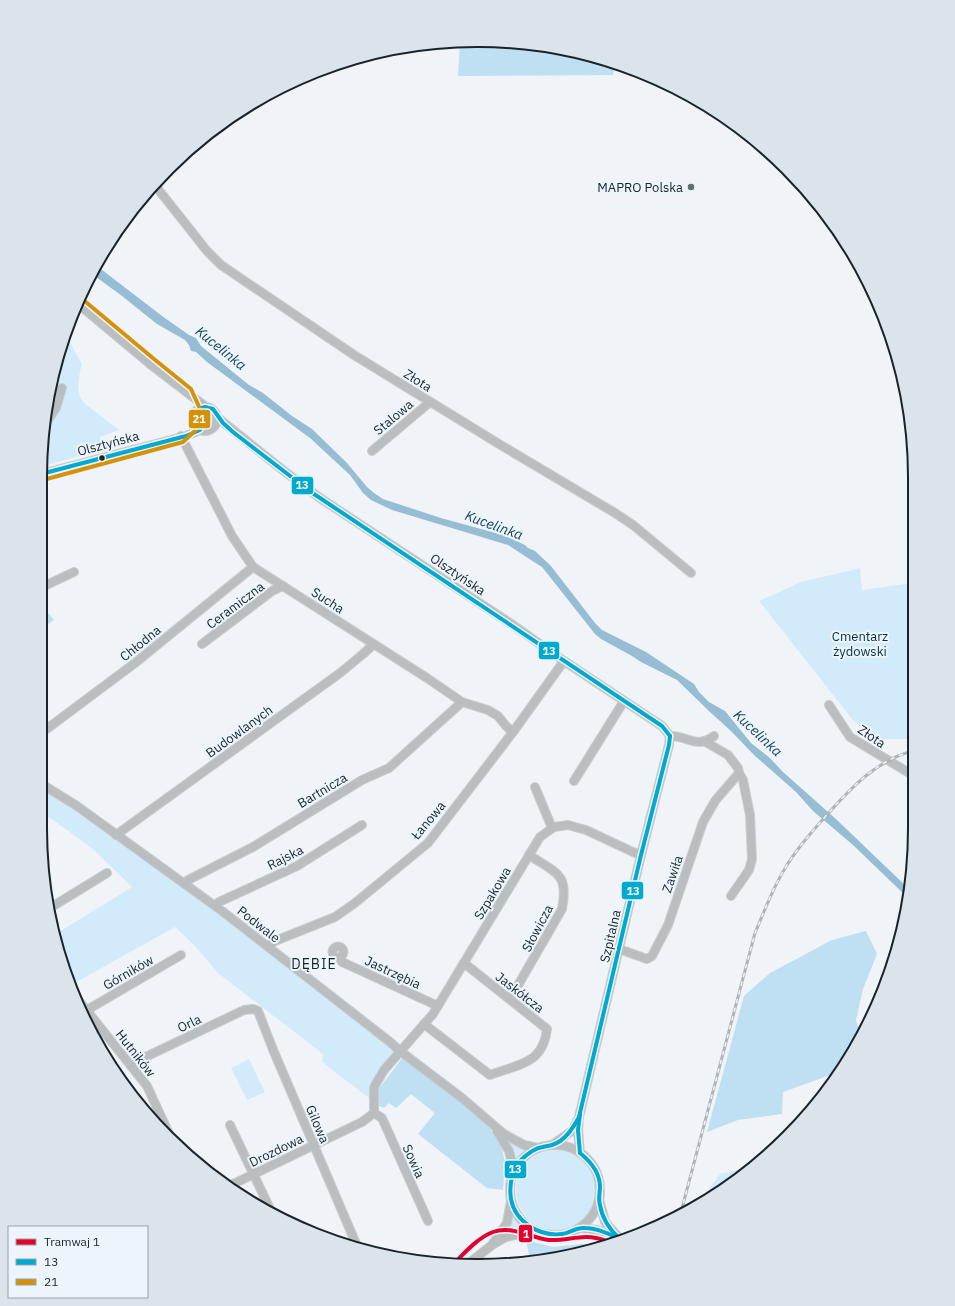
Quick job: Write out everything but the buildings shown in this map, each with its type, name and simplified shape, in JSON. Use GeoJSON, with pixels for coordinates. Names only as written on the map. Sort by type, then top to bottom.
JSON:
{"type":"FeatureCollection","features":[{"type":"Feature","properties":{"kind":"street","name":"Złota"},"geometry":{"type":"LineString","coordinates":[[158,189],[207,251],[221,265],[354,355],[498,444],[615,513],[633,525],[691,573]]}},
{"type":"Feature","properties":{"kind":"street"},"geometry":{"type":"LineString","coordinates":[[82,307],[186,392],[206,407],[214,410],[218,418],[218,422],[214,429],[206,432],[200,430],[194,424],[193,420],[195,412],[186,392]]}},
{"type":"Feature","properties":{"kind":"street"},"geometry":{"type":"LineString","coordinates":[[52,414],[56,408],[62,388]]}},
{"type":"Feature","properties":{"kind":"street","name":"Stalowa"},"geometry":{"type":"LineString","coordinates":[[372,451],[430,402]]}},
{"type":"Feature","properties":{"kind":"street"},"geometry":{"type":"LineString","coordinates":[[195,412],[198,409],[206,407]]}},
{"type":"Feature","properties":{"kind":"street","name":"Olsztyńska"},"geometry":{"type":"LineString","coordinates":[[218,418],[320,498],[513,625],[662,726],[670,736]]}},
{"type":"Feature","properties":{"kind":"street","name":"Olsztyńska"},"geometry":{"type":"LineString","coordinates":[[181,436],[194,424]]}},
{"type":"Feature","properties":{"kind":"street","name":"Olsztyńska"},"geometry":{"type":"LineString","coordinates":[[214,429],[234,432]]}},
{"type":"Feature","properties":{"kind":"street","name":"Olsztyńska"},"geometry":{"type":"LineString","coordinates":[[47,472],[181,436],[190,435],[200,430]]}},
{"type":"Feature","properties":{"kind":"street","name":"Sucha"},"geometry":{"type":"LineString","coordinates":[[181,436],[232,536],[253,567],[462,702],[488,710],[498,716],[513,732]]}},
{"type":"Feature","properties":{"kind":"street","name":"Chłodna"},"geometry":{"type":"LineString","coordinates":[[47,729],[135,663],[253,567]]}},
{"type":"Feature","properties":{"kind":"street"},"geometry":{"type":"LineString","coordinates":[[47,585],[74,572]]}},
{"type":"Feature","properties":{"kind":"street","name":"Ceramiczna"},"geometry":{"type":"LineString","coordinates":[[202,644],[272,591],[283,586]]}},
{"type":"Feature","properties":{"kind":"street","name":"Budowlanych"},"geometry":{"type":"LineString","coordinates":[[116,835],[340,674],[374,644]]}},
{"type":"Feature","properties":{"kind":"street","name":"Łanowa"},"geometry":{"type":"LineString","coordinates":[[268,946],[275,941],[335,917],[355,903],[428,843],[513,732],[564,661]]}},
{"type":"Feature","properties":{"kind":"street"},"geometry":{"type":"LineString","coordinates":[[574,781],[624,701]]}},
{"type":"Feature","properties":{"kind":"street","name":"Bartnicza"},"geometry":{"type":"LineString","coordinates":[[184,884],[188,880],[253,847],[362,780],[389,768],[462,702]]}},
{"type":"Feature","properties":{"kind":"street","name":"Złota"},"geometry":{"type":"LineString","coordinates":[[829,705],[850,737],[908,772]]}},
{"type":"Feature","properties":{"kind":"street"},"geometry":{"type":"LineString","coordinates":[[670,736],[677,736],[693,741],[704,741],[714,736]]}},
{"type":"Feature","properties":{"kind":"street","name":"Szpitalna"},"geometry":{"type":"LineString","coordinates":[[580,1153],[578,1130],[579,1117],[670,736]]}},
{"type":"Feature","properties":{"kind":"street"},"geometry":{"type":"LineString","coordinates":[[704,741],[728,756],[738,768],[743,780],[750,815],[752,859],[749,870],[731,896]]}},
{"type":"Feature","properties":{"kind":"street","name":"Zawiła"},"geometry":{"type":"LineString","coordinates":[[619,949],[648,959],[652,956],[668,925],[703,822],[715,801],[739,773]]}},
{"type":"Feature","properties":{"kind":"street","name":"Podwale"},"geometry":{"type":"LineString","coordinates":[[47,787],[77,806],[216,906],[462,1098],[504,1134],[524,1145],[538,1148]]}},
{"type":"Feature","properties":{"kind":"street"},"geometry":{"type":"LineString","coordinates":[[534,787],[552,828],[568,825],[586,830],[641,855]]}},
{"type":"Feature","properties":{"kind":"street","name":"Rajska"},"geometry":{"type":"LineString","coordinates":[[216,906],[219,902],[297,866],[362,825]]}},
{"type":"Feature","properties":{"kind":"street","name":"Szpakowa"},"geometry":{"type":"LineString","coordinates":[[374,1113],[374,1087],[384,1070],[433,1014],[540,838],[552,828]]}},
{"type":"Feature","properties":{"kind":"street","name":"Słowicza"},"geometry":{"type":"LineString","coordinates":[[510,1000],[562,909],[564,897],[563,881],[559,874],[530,855]]}},
{"type":"Feature","properties":{"kind":"street"},"geometry":{"type":"LineString","coordinates":[[54,906],[107,873]]}},
{"type":"Feature","properties":{"kind":"street","name":"Górników"},"geometry":{"type":"LineString","coordinates":[[87,1009],[181,955]]}},
{"type":"Feature","properties":{"kind":"street","name":"Jastrzębia"},"geometry":{"type":"LineString","coordinates":[[340,958],[342,962],[438,1006]]}},
{"type":"Feature","properties":{"kind":"street","name":"Jaskółcza"},"geometry":{"type":"LineString","coordinates":[[424,1024],[490,1075],[525,1062],[536,1055],[545,1039],[547,1029],[464,963]]}},
{"type":"Feature","properties":{"kind":"street","name":"Orla"},"geometry":{"type":"LineString","coordinates":[[131,1066],[137,1061],[244,1010],[253,1009],[258,1011]]}},
{"type":"Feature","properties":{"kind":"street","name":"Gilowa"},"geometry":{"type":"LineString","coordinates":[[258,1011],[355,1241]]}},
{"type":"Feature","properties":{"kind":"street","name":"Hutników"},"geometry":{"type":"LineString","coordinates":[[89,1013],[147,1086],[164,1123]]}},
{"type":"Feature","properties":{"kind":"street","name":"Drozdowa"},"geometry":{"type":"LineString","coordinates":[[234,1183],[362,1122],[374,1113]]}},
{"type":"Feature","properties":{"kind":"street","name":"Sowia"},"geometry":{"type":"LineString","coordinates":[[374,1113],[382,1118],[428,1221]]}},
{"type":"Feature","properties":{"kind":"street","name":"Szpitalna"},"geometry":{"type":"LineString","coordinates":[[552,1145],[572,1130],[579,1117]]}},
{"type":"Feature","properties":{"kind":"street"},"geometry":{"type":"LineString","coordinates":[[230,1125],[268,1204]]}},
{"type":"Feature","properties":{"kind":"street","name":"Podwale"},"geometry":{"type":"LineString","coordinates":[[494,1125],[509,1151],[514,1171]]}},
{"type":"Feature","properties":{"kind":"street"},"geometry":{"type":"LineString","coordinates":[[474,1259],[492,1245],[506,1237],[534,1231],[549,1234],[560,1234],[580,1228],[590,1218],[599,1199],[600,1185],[595,1169],[591,1163],[580,1153],[571,1148],[552,1145],[538,1148],[530,1153],[520,1162],[514,1171],[507,1223],[492,1245]]}},
{"type":"Feature","properties":{"kind":"street"},"geometry":{"type":"LineString","coordinates":[[599,1199],[605,1222],[616,1236]]}},
{"type":"Feature","properties":{"kind":"street"},"geometry":{"type":"LineString","coordinates":[[511,1200],[515,1211],[520,1218],[534,1231]]}},
{"type":"Feature","properties":{"kind":"street"},"geometry":{"type":"LineString","coordinates":[[580,1228],[597,1230],[613,1237]]}},
{"type":"Feature","properties":{"kind":"green space"},"geometry":{"type":"Polygon","coordinates":[[[69,342],[82,364],[78,388],[83,402],[119,430],[100,437],[104,450],[47,465],[55,394],[69,342]]]}},
{"type":"Feature","properties":{"kind":"green space"},"geometry":{"type":"Polygon","coordinates":[[[205,411],[211,413],[213,419],[211,425],[205,427],[199,425],[197,419],[199,413],[205,411]]]}},
{"type":"Feature","properties":{"kind":"green space","name":"Cmentarz żydowski"},"geometry":{"type":"Polygon","coordinates":[[[860,568],[862,590],[908,584],[908,739],[882,739],[867,732],[852,719],[759,601],[801,582],[860,568]]]}},
{"type":"Feature","properties":{"kind":"green space"},"geometry":{"type":"Polygon","coordinates":[[[47,791],[175,880],[393,1047],[395,1052],[369,1085],[369,1098],[322,1062],[323,1054],[218,973],[193,944],[175,927],[76,982],[60,931],[132,887],[93,849],[47,816],[47,791]]]}},
{"type":"Feature","properties":{"kind":"green space"},"geometry":{"type":"Polygon","coordinates":[[[249,1059],[265,1092],[247,1100],[231,1068],[249,1059]]]}},
{"type":"Feature","properties":{"kind":"green space"},"geometry":{"type":"Polygon","coordinates":[[[507,1141],[517,1146],[530,1149],[522,1154],[515,1163],[507,1141]]]}},
{"type":"Feature","properties":{"kind":"green space"},"geometry":{"type":"Polygon","coordinates":[[[548,1150],[564,1150],[585,1161],[596,1182],[596,1198],[585,1219],[564,1230],[548,1230],[534,1224],[527,1219],[522,1212],[516,1198],[516,1182],[522,1168],[527,1161],[534,1156],[548,1150]]]}},
{"type":"Feature","properties":{"kind":"green space"},"geometry":{"type":"Polygon","coordinates":[[[739,1171],[706,1193],[720,1174],[739,1171]]]}},
{"type":"Feature","properties":{"kind":"green space"},"geometry":{"type":"Polygon","coordinates":[[[513,1215],[526,1229],[517,1229],[503,1235],[513,1215]]]}},
{"type":"Feature","properties":{"kind":"shaded area"},"geometry":{"type":"Polygon","coordinates":[[[460,48],[506,48],[534,51],[561,55],[614,69],[613,75],[458,76],[460,48]]]}},
{"type":"Feature","properties":{"kind":"shaded area"},"geometry":{"type":"Polygon","coordinates":[[[101,269],[162,316],[189,335],[196,338],[201,346],[249,385],[263,393],[292,416],[312,429],[347,463],[367,487],[383,499],[441,518],[503,535],[535,551],[551,566],[602,630],[646,652],[694,684],[699,692],[709,702],[725,711],[751,743],[770,758],[783,772],[837,820],[904,884],[903,893],[853,845],[813,811],[796,792],[754,755],[677,680],[641,662],[595,634],[542,567],[508,545],[392,510],[371,500],[363,493],[350,475],[310,438],[207,362],[196,352],[191,351],[185,340],[157,324],[96,277],[101,269]]]}},
{"type":"Feature","properties":{"kind":"shaded area"},"geometry":{"type":"Polygon","coordinates":[[[47,612],[54,620],[47,625],[47,612]]]}},
{"type":"Feature","properties":{"kind":"shaded area"},"geometry":{"type":"Polygon","coordinates":[[[866,931],[877,954],[863,989],[856,1020],[859,1029],[835,1068],[830,1075],[783,1092],[782,1114],[738,1120],[707,1132],[744,996],[770,973],[832,940],[866,931]]]}},
{"type":"Feature","properties":{"kind":"shaded area"},"geometry":{"type":"Polygon","coordinates":[[[403,1057],[488,1125],[502,1149],[505,1163],[503,1190],[487,1188],[418,1134],[435,1113],[411,1094],[396,1108],[389,1103],[384,1108],[377,1105],[378,1090],[403,1057]]]}},
{"type":"Feature","properties":{"kind":"shaded area"},"geometry":{"type":"Polygon","coordinates":[[[526,1240],[553,1247],[589,1244],[561,1251],[529,1256],[526,1240]]]}},
{"type":"Feature","properties":{"kind":"railway"},"geometry":{"type":"LineString","coordinates":[[682,1207],[755,933],[768,901],[788,863],[834,807],[864,777],[887,761],[908,753]]}},
{"type":"Feature","properties":{"kind":"tram line","name":"1"},"geometry":{"type":"LineString","coordinates":[[459,1258],[482,1238],[500,1230],[514,1231],[549,1240],[581,1237],[603,1240]]}},
{"type":"Feature","properties":{"kind":"transit line","name":"21"},"geometry":{"type":"LineString","coordinates":[[47,479],[183,442],[200,425],[199,420],[201,411],[191,389],[85,301]]}},
{"type":"Feature","properties":{"kind":"transit line","name":"13"},"geometry":{"type":"LineString","coordinates":[[194,424],[194,418],[199,409],[205,407],[213,409],[223,423],[233,432],[311,492],[662,726],[670,736]]}},
{"type":"Feature","properties":{"kind":"transit line","name":"13"},"geometry":{"type":"LineString","coordinates":[[47,472],[186,436],[200,430]]}},
{"type":"Feature","properties":{"kind":"transit line","name":"13"},"geometry":{"type":"LineString","coordinates":[[614,1237],[589,1228],[579,1228],[562,1234],[545,1233],[537,1230],[523,1221],[513,1207],[510,1194],[511,1184],[513,1174],[520,1161],[533,1150],[557,1143],[571,1130],[579,1117],[670,736]]}},
{"type":"Feature","properties":{"kind":"transit line","name":"13"},"geometry":{"type":"LineString","coordinates":[[580,1114],[578,1130],[580,1153]]}},
{"type":"Feature","properties":{"kind":"transit line","name":"13"},"geometry":{"type":"LineString","coordinates":[[580,1153],[591,1164],[596,1172],[600,1182],[599,1200],[601,1210],[610,1228],[617,1236]]}},
{"type":"Feature","properties":{"kind":"place","name":"MAPRO Polska"},"geometry":{"type":"Point","coordinates":[691,187]}},
{"type":"Feature","properties":{"kind":"district","name":"DĘBIE"},"geometry":{"type":"Point","coordinates":[314,964]}},
{"type":"Feature","properties":{"kind":"water label","name":"Kucelinka"},"geometry":{"type":"Point","coordinates":[221,348]}},
{"type":"Feature","properties":{"kind":"water label","name":"Kucelinka"},"geometry":{"type":"Point","coordinates":[494,525]}},
{"type":"Feature","properties":{"kind":"water label","name":"Kucelinka"},"geometry":{"type":"Point","coordinates":[758,733]}}]}
